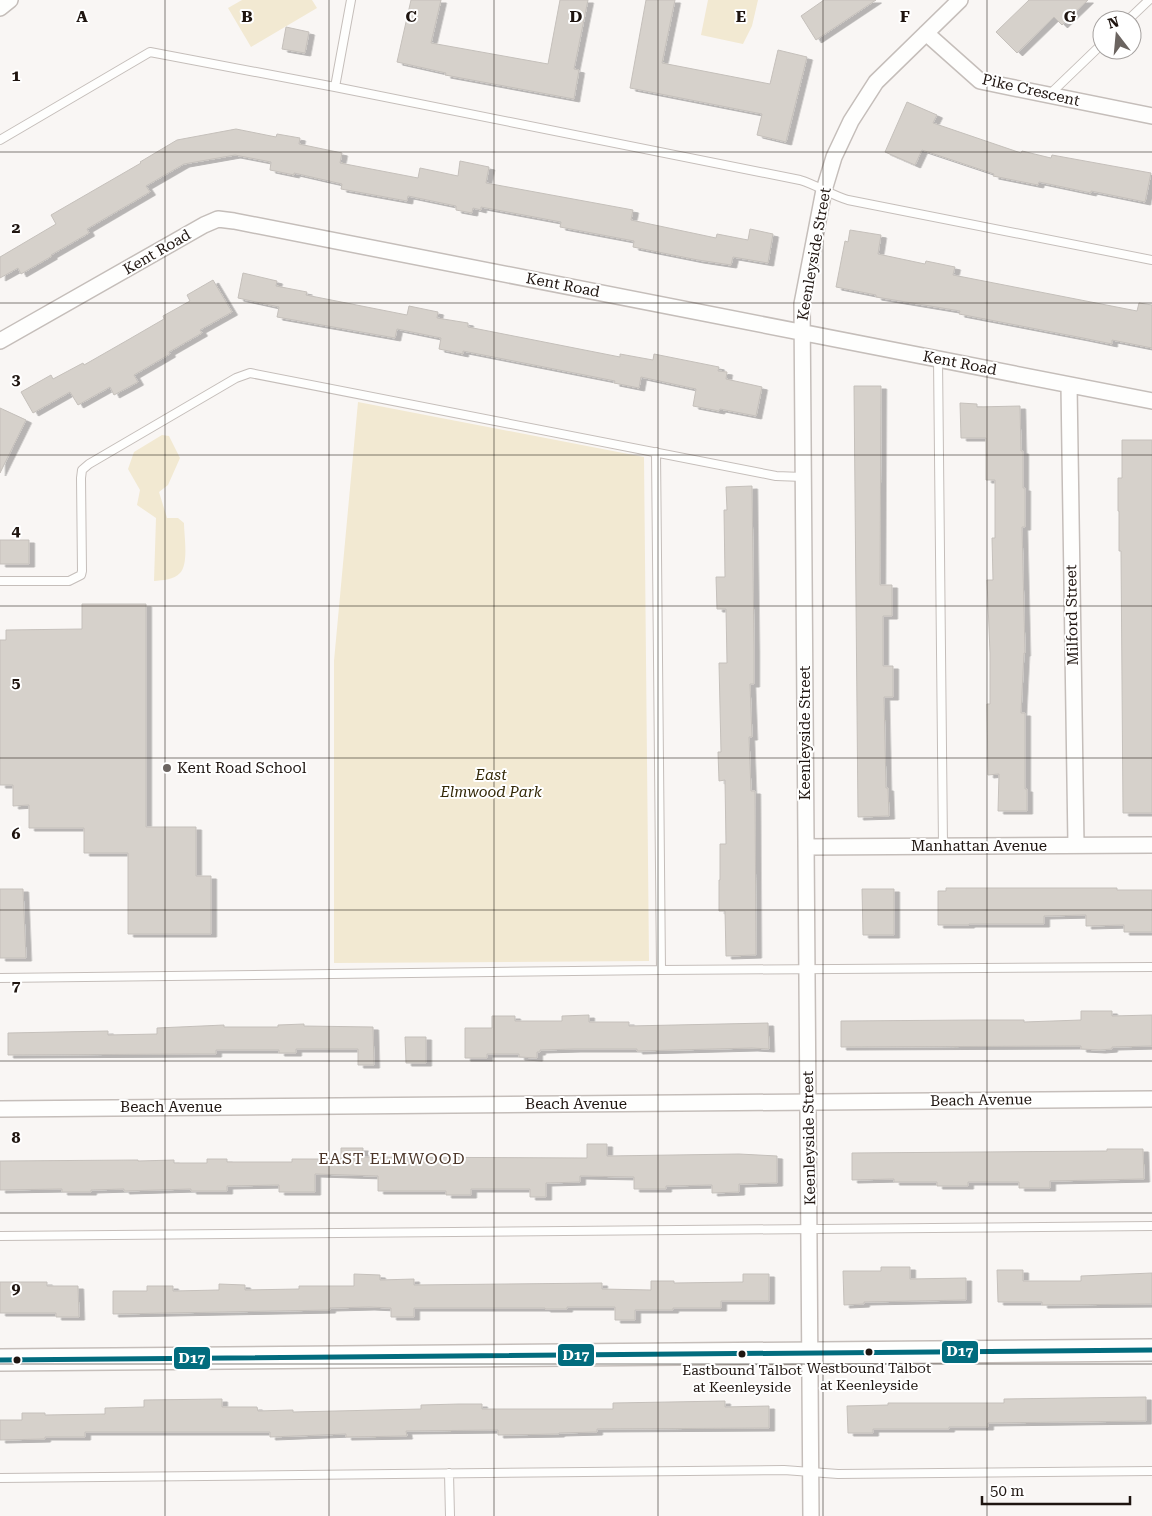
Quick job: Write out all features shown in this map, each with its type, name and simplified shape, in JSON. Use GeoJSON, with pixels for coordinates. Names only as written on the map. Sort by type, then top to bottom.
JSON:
{"type":"FeatureCollection","features":[{"type":"Feature","properties":{"kind":"street"},"geometry":{"type":"LineString","coordinates":[[0,8],[10,0]]}},
{"type":"Feature","properties":{"kind":"street","name":"Keenleyside Street"},"geometry":{"type":"LineString","coordinates":[[812,1516],[802,304],[824,190],[834,156],[851,121],[876,82],[960,0]]}},
{"type":"Feature","properties":{"kind":"street","name":"Pike Crescent"},"geometry":{"type":"LineString","coordinates":[[926,33],[980,81],[1152,116]]}},
{"type":"Feature","properties":{"kind":"street","name":"Kent Road"},"geometry":{"type":"LineString","coordinates":[[0,341],[204,225],[218,219],[1152,401]]}},
{"type":"Feature","properties":{"kind":"street","name":"Milford Street"},"geometry":{"type":"LineString","coordinates":[[1069,385],[1076,845]]}},
{"type":"Feature","properties":{"kind":"street","name":"Manhattan Avenue"},"geometry":{"type":"LineString","coordinates":[[806,847],[1152,845]]}},
{"type":"Feature","properties":{"kind":"street","name":"Beach Avenue"},"geometry":{"type":"LineString","coordinates":[[0,1109],[1152,1099]]}},
{"type":"Feature","properties":{"kind":"street"},"geometry":{"type":"LineString","coordinates":[[0,1360],[1152,1350]]}},
{"type":"Feature","properties":{"kind":"lane"},"geometry":{"type":"LineString","coordinates":[[334,87],[351,0]]}},
{"type":"Feature","properties":{"kind":"lane"},"geometry":{"type":"LineString","coordinates":[[1138,10],[1149,0]]}},
{"type":"Feature","properties":{"kind":"lane"},"geometry":{"type":"LineString","coordinates":[[0,140],[150,52],[800,180],[839,198],[1152,260]]}},
{"type":"Feature","properties":{"kind":"lane"},"geometry":{"type":"LineString","coordinates":[[1049,95],[1092,54]]}},
{"type":"Feature","properties":{"kind":"lane"},"geometry":{"type":"LineString","coordinates":[[938,359],[943,846]]}},
{"type":"Feature","properties":{"kind":"lane"},"geometry":{"type":"LineString","coordinates":[[0,581],[68,581],[81,575],[82,470],[89,464],[245,374],[255,373],[776,476],[803,477]]}},
{"type":"Feature","properties":{"kind":"lane"},"geometry":{"type":"LineString","coordinates":[[656,452],[661,970]]}},
{"type":"Feature","properties":{"kind":"lane"},"geometry":{"type":"LineString","coordinates":[[0,978],[661,970],[1152,967]]}},
{"type":"Feature","properties":{"kind":"lane"},"geometry":{"type":"LineString","coordinates":[[0,1236],[1152,1226]]}},
{"type":"Feature","properties":{"kind":"lane"},"geometry":{"type":"LineString","coordinates":[[0,1478],[784,1470],[838,1474],[1152,1471]]}},
{"type":"Feature","properties":{"kind":"lane"},"geometry":{"type":"LineString","coordinates":[[449,1473],[450,1516]]}},
{"type":"Feature","properties":{"kind":"green space"},"geometry":{"type":"Polygon","coordinates":[[[242,0],[312,0],[317,8],[251,47],[228,8],[242,0]]]}},
{"type":"Feature","properties":{"kind":"green space"},"geometry":{"type":"Polygon","coordinates":[[[708,0],[758,0],[752,26],[743,44],[701,35],[708,0]]]}},
{"type":"Feature","properties":{"kind":"green space","name":"East Elmwood Park"},"geometry":{"type":"Polygon","coordinates":[[[358,402],[644,457],[649,961],[334,963],[334,661],[358,402]]]}},
{"type":"Feature","properties":{"kind":"green space"},"geometry":{"type":"Polygon","coordinates":[[[162,435],[169,436],[180,458],[168,485],[159,492],[167,518],[178,518],[184,523],[185,556],[183,569],[178,575],[154,581],[156,518],[137,505],[140,490],[128,469],[134,452],[162,435]]]}},
{"type":"Feature","properties":{"kind":"building"},"geometry":{"type":"Polygon","coordinates":[[[411,0],[441,0],[431,43],[548,64],[560,0],[588,0],[574,69],[579,70],[574,99],[445,75],[446,73],[397,62],[411,0]]]}},
{"type":"Feature","properties":{"kind":"building"},"geometry":{"type":"Polygon","coordinates":[[[646,0],[675,0],[662,63],[770,84],[778,50],[807,57],[786,142],[757,135],[762,114],[630,88],[646,0]]]}},
{"type":"Feature","properties":{"kind":"building"},"geometry":{"type":"Polygon","coordinates":[[[824,0],[876,0],[816,40],[801,16],[824,0]]]}},
{"type":"Feature","properties":{"kind":"building"},"geometry":{"type":"Polygon","coordinates":[[[1029,0],[1088,0],[1062,25],[1054,17],[1017,53],[996,32],[1029,0]]]}},
{"type":"Feature","properties":{"kind":"building"},"geometry":{"type":"Polygon","coordinates":[[[286,27],[309,32],[305,53],[282,49],[286,27]]]}},
{"type":"Feature","properties":{"kind":"building"},"geometry":{"type":"Polygon","coordinates":[[[907,102],[937,115],[933,123],[1021,153],[1022,151],[1051,158],[1052,155],[1151,173],[1145,202],[1039,182],[1038,185],[993,176],[994,174],[922,150],[915,165],[885,152],[907,102]]]}},
{"type":"Feature","properties":{"kind":"building"},"geometry":{"type":"Polygon","coordinates":[[[236,129],[276,137],[277,134],[300,138],[299,144],[342,153],[340,163],[418,178],[420,168],[458,176],[460,161],[489,167],[486,183],[633,210],[631,220],[716,238],[717,234],[748,240],[750,229],[773,234],[768,263],[733,257],[731,265],[698,260],[633,247],[634,241],[560,227],[561,222],[481,207],[481,210],[473,208],[472,213],[456,210],[456,206],[408,196],[407,201],[341,189],[342,184],[294,173],[294,175],[270,170],[271,162],[235,155],[184,164],[146,186],[150,192],[87,229],[89,233],[52,256],[21,274],[18,268],[0,278],[0,257],[56,224],[51,215],[177,140],[236,129]]]}},
{"type":"Feature","properties":{"kind":"building"},"geometry":{"type":"Polygon","coordinates":[[[850,230],[881,235],[878,254],[925,264],[926,261],[955,267],[953,275],[1137,311],[1139,303],[1152,305],[1152,348],[1112,340],[1112,344],[959,314],[960,311],[876,297],[876,295],[836,287],[845,241],[848,242],[850,230]]]}},
{"type":"Feature","properties":{"kind":"building"},"geometry":{"type":"Polygon","coordinates":[[[243,273],[277,281],[276,286],[307,292],[306,295],[407,315],[409,306],[438,312],[437,318],[468,323],[468,327],[620,357],[620,354],[653,360],[654,354],[719,367],[718,371],[727,372],[726,379],[762,387],[756,416],[693,406],[696,389],[641,377],[639,388],[614,383],[615,381],[463,351],[463,354],[439,349],[441,338],[397,329],[395,338],[277,317],[279,307],[238,298],[243,273]]]}},
{"type":"Feature","properties":{"kind":"building"},"geometry":{"type":"Polygon","coordinates":[[[213,280],[232,312],[200,330],[202,333],[134,375],[138,382],[114,395],[110,387],[78,405],[70,392],[33,413],[21,392],[51,375],[53,379],[83,363],[84,365],[164,319],[163,316],[190,301],[187,295],[213,280]]]}},
{"type":"Feature","properties":{"kind":"building"},"geometry":{"type":"Polygon","coordinates":[[[854,386],[881,386],[880,585],[892,585],[892,616],[883,616],[883,666],[893,666],[893,697],[884,697],[886,788],[888,788],[889,816],[858,817],[854,386]]]}},
{"type":"Feature","properties":{"kind":"building"},"geometry":{"type":"Polygon","coordinates":[[[960,403],[977,404],[977,407],[1020,406],[1023,488],[1025,488],[1025,527],[1022,527],[1025,653],[1021,713],[1025,713],[1025,789],[1027,789],[1027,811],[998,811],[999,774],[988,775],[987,704],[990,704],[990,653],[987,580],[993,580],[992,538],[995,538],[995,480],[986,480],[986,438],[961,438],[960,403]]]}},
{"type":"Feature","properties":{"kind":"building"},"geometry":{"type":"Polygon","coordinates":[[[0,408],[26,420],[0,473],[0,408]]]}},
{"type":"Feature","properties":{"kind":"building"},"geometry":{"type":"Polygon","coordinates":[[[1122,440],[1152,440],[1152,813],[1123,813],[1121,551],[1119,551],[1118,511],[1118,478],[1122,478],[1122,440]]]}},
{"type":"Feature","properties":{"kind":"building"},"geometry":{"type":"Polygon","coordinates":[[[752,486],[754,684],[750,684],[752,737],[749,737],[751,791],[755,791],[756,955],[726,956],[725,911],[719,911],[720,844],[726,844],[725,780],[719,781],[718,752],[721,752],[719,663],[727,663],[726,609],[717,609],[716,577],[725,577],[724,510],[727,510],[726,487],[752,486]]]}},
{"type":"Feature","properties":{"kind":"building"},"geometry":{"type":"Polygon","coordinates":[[[0,540],[29,540],[29,564],[0,564],[0,540]]]}},
{"type":"Feature","properties":{"kind":"building"},"geometry":{"type":"Polygon","coordinates":[[[82,604],[146,604],[146,827],[196,827],[196,876],[211,876],[211,934],[128,934],[128,853],[84,853],[84,828],[29,828],[29,805],[13,806],[13,785],[0,785],[0,640],[6,640],[6,630],[82,629],[82,604]]]}},
{"type":"Feature","properties":{"kind":"building"},"geometry":{"type":"Polygon","coordinates":[[[946,888],[1117,888],[1117,890],[1152,890],[1152,932],[1124,932],[1124,925],[1086,926],[1086,915],[1044,916],[1044,924],[938,925],[938,891],[946,891],[946,888]]]}},
{"type":"Feature","properties":{"kind":"building"},"geometry":{"type":"Polygon","coordinates":[[[0,889],[23,889],[26,958],[0,958],[0,889]]]}},
{"type":"Feature","properties":{"kind":"building"},"geometry":{"type":"Polygon","coordinates":[[[862,889],[894,889],[894,935],[863,935],[862,889]]]}},
{"type":"Feature","properties":{"kind":"building"},"geometry":{"type":"Polygon","coordinates":[[[1081,1011],[1112,1011],[1112,1016],[1152,1015],[1152,1046],[1112,1047],[1112,1049],[1100,1050],[1081,1049],[1081,1046],[841,1047],[841,1021],[1024,1020],[1024,1022],[1081,1020],[1081,1011]]]}},
{"type":"Feature","properties":{"kind":"building"},"geometry":{"type":"Polygon","coordinates":[[[589,1015],[589,1022],[629,1022],[629,1026],[768,1023],[769,1049],[540,1050],[540,1052],[537,1052],[537,1058],[519,1057],[519,1054],[487,1054],[487,1058],[465,1058],[465,1028],[492,1028],[492,1016],[515,1016],[515,1021],[562,1021],[562,1016],[589,1015]]]}},
{"type":"Feature","properties":{"kind":"building"},"geometry":{"type":"Polygon","coordinates":[[[304,1024],[304,1026],[373,1027],[374,1065],[358,1065],[358,1049],[296,1049],[296,1053],[279,1053],[279,1050],[216,1050],[216,1054],[8,1055],[8,1033],[108,1031],[108,1035],[157,1034],[157,1028],[224,1025],[224,1027],[278,1027],[278,1025],[304,1024]]]}},
{"type":"Feature","properties":{"kind":"building"},"geometry":{"type":"Polygon","coordinates":[[[405,1037],[426,1037],[426,1063],[406,1063],[405,1037]]]}},
{"type":"Feature","properties":{"kind":"building"},"geometry":{"type":"Polygon","coordinates":[[[587,1144],[607,1144],[607,1156],[739,1154],[777,1156],[777,1183],[739,1184],[739,1192],[712,1193],[712,1185],[666,1186],[666,1189],[634,1189],[634,1177],[580,1176],[580,1182],[546,1183],[546,1197],[530,1197],[530,1189],[471,1189],[471,1195],[446,1195],[446,1191],[378,1191],[378,1176],[315,1174],[315,1192],[279,1192],[279,1185],[227,1186],[227,1191],[191,1191],[191,1189],[124,1191],[124,1189],[91,1190],[91,1192],[62,1192],[62,1189],[0,1190],[0,1161],[174,1160],[174,1163],[207,1163],[207,1159],[227,1159],[227,1162],[292,1162],[292,1159],[341,1159],[341,1148],[363,1148],[363,1157],[587,1158],[587,1144]]]}},
{"type":"Feature","properties":{"kind":"building"},"geometry":{"type":"Polygon","coordinates":[[[1107,1149],[1143,1149],[1144,1179],[1050,1181],[1050,1188],[1019,1188],[1019,1182],[968,1182],[968,1186],[937,1186],[937,1182],[894,1182],[894,1179],[852,1180],[852,1153],[1107,1151],[1107,1149]]]}},
{"type":"Feature","properties":{"kind":"building"},"geometry":{"type":"Polygon","coordinates":[[[881,1267],[910,1267],[910,1279],[966,1278],[966,1300],[864,1302],[864,1304],[844,1305],[843,1271],[881,1271],[881,1267]]]}},
{"type":"Feature","properties":{"kind":"building"},"geometry":{"type":"Polygon","coordinates":[[[997,1270],[1023,1270],[1023,1281],[1081,1281],[1081,1276],[1152,1273],[1152,1304],[1042,1305],[1042,1302],[998,1302],[997,1270]]]}},
{"type":"Feature","properties":{"kind":"building"},"geometry":{"type":"Polygon","coordinates":[[[354,1274],[380,1275],[380,1280],[414,1279],[414,1285],[602,1283],[602,1289],[651,1290],[651,1281],[674,1281],[674,1283],[743,1282],[743,1274],[769,1274],[769,1301],[721,1301],[721,1308],[635,1310],[635,1320],[615,1320],[615,1307],[567,1307],[567,1309],[414,1308],[414,1317],[391,1317],[391,1308],[369,1307],[330,1308],[330,1310],[113,1314],[113,1291],[147,1291],[147,1286],[173,1286],[173,1291],[219,1290],[219,1284],[245,1285],[245,1290],[299,1289],[299,1286],[354,1286],[354,1274]]]}},
{"type":"Feature","properties":{"kind":"building"},"geometry":{"type":"Polygon","coordinates":[[[0,1282],[47,1282],[47,1286],[78,1286],[79,1317],[56,1317],[56,1313],[0,1313],[0,1282]]]}},
{"type":"Feature","properties":{"kind":"building"},"geometry":{"type":"Polygon","coordinates":[[[1146,1397],[1146,1421],[988,1423],[988,1427],[873,1429],[873,1433],[848,1433],[847,1406],[888,1405],[888,1403],[1004,1403],[1004,1399],[1146,1397]]]}},
{"type":"Feature","properties":{"kind":"building"},"geometry":{"type":"Polygon","coordinates":[[[222,1399],[222,1407],[257,1407],[258,1411],[293,1410],[293,1412],[421,1409],[421,1405],[459,1404],[482,1404],[482,1409],[613,1409],[613,1403],[725,1401],[725,1407],[769,1406],[769,1428],[597,1429],[597,1432],[498,1435],[498,1430],[406,1431],[407,1436],[346,1437],[346,1434],[270,1437],[270,1432],[85,1432],[85,1437],[0,1440],[0,1420],[22,1420],[22,1413],[45,1413],[45,1415],[105,1414],[105,1408],[144,1407],[144,1400],[222,1399]]]}},
{"type":"Feature","properties":{"kind":"transit line","name":"D17"},"geometry":{"type":"LineString","coordinates":[[0,1360],[1152,1350]]}},
{"type":"Feature","properties":{"kind":"place","name":"Kent Road School"},"geometry":{"type":"Point","coordinates":[167,768]}},
{"type":"Feature","properties":{"kind":"place","name":"Westbound Talbot at Keenleyside"},"geometry":{"type":"Point","coordinates":[869,1352]}},
{"type":"Feature","properties":{"kind":"place","name":"Eastbound Talbot at Keenleyside"},"geometry":{"type":"Point","coordinates":[742,1354]}},
{"type":"Feature","properties":{"kind":"district","name":"EAST ELMWOOD"},"geometry":{"type":"Point","coordinates":[392,1158]}}]}
